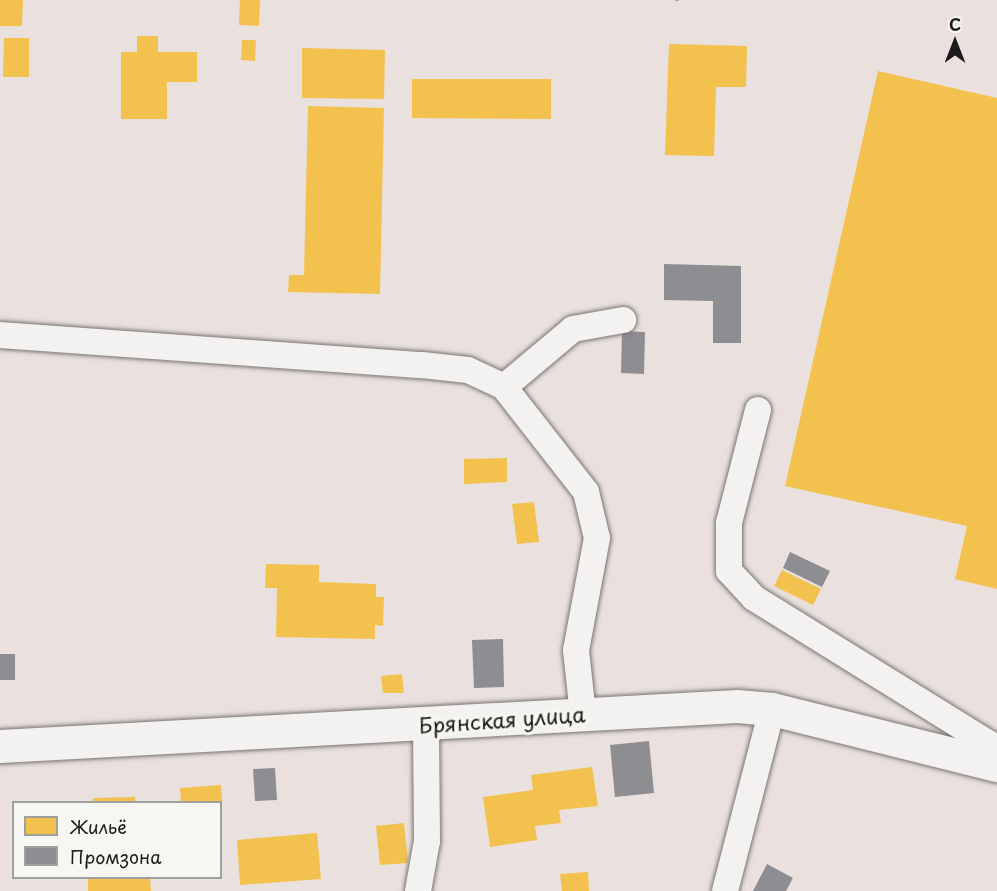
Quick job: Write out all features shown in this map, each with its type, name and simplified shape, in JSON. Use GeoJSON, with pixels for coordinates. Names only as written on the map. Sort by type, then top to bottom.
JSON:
{"type":"FeatureCollection","features":[{"type":"Feature","properties":{"kind":"street","name":"Брянская улица"},"geometry":{"type":"LineString","coordinates":[[0,746],[583,714],[772,709],[997,765]]}},
{"type":"Feature","properties":{"kind":"lane"},"geometry":{"type":"LineString","coordinates":[[504,387],[573,329],[623,320]]}},
{"type":"Feature","properties":{"kind":"lane"},"geometry":{"type":"LineString","coordinates":[[0,335],[422,365],[468,370],[504,387],[586,492],[597,538],[576,650],[583,714]]}},
{"type":"Feature","properties":{"kind":"lane"},"geometry":{"type":"LineString","coordinates":[[758,410],[729,523],[729,571],[754,598],[988,743],[997,756]]}},
{"type":"Feature","properties":{"kind":"lane"},"geometry":{"type":"LineString","coordinates":[[725,891],[772,709]]}},
{"type":"Feature","properties":{"kind":"lane"},"geometry":{"type":"LineString","coordinates":[[418,891],[427,841],[426,724]]}},
{"type":"Feature","properties":{"kind":"building: Жильё"},"geometry":{"type":"Polygon","coordinates":[[[0,0],[23,0],[22,26],[0,26],[0,0]]]}},
{"type":"Feature","properties":{"kind":"building: Жильё"},"geometry":{"type":"Polygon","coordinates":[[[240,0],[260,0],[259,26],[239,25],[240,0]]]}},
{"type":"Feature","properties":{"kind":"building: Жильё"},"geometry":{"type":"Polygon","coordinates":[[[137,36],[158,36],[158,52],[197,52],[197,82],[167,82],[167,119],[121,119],[121,52],[137,52],[137,36]]]}},
{"type":"Feature","properties":{"kind":"building: Жильё"},"geometry":{"type":"Polygon","coordinates":[[[4,38],[29,38],[29,77],[3,77],[4,38]]]}},
{"type":"Feature","properties":{"kind":"building: Жильё"},"geometry":{"type":"Polygon","coordinates":[[[242,40],[256,40],[255,61],[241,60],[242,40]]]}},
{"type":"Feature","properties":{"kind":"building: Жильё"},"geometry":{"type":"Polygon","coordinates":[[[669,44],[747,46],[746,87],[716,87],[714,156],[665,155],[669,44]]]}},
{"type":"Feature","properties":{"kind":"building: Жильё"},"geometry":{"type":"Polygon","coordinates":[[[302,48],[385,50],[384,99],[302,98],[302,48]]]}},
{"type":"Feature","properties":{"kind":"building: Жильё"},"geometry":{"type":"Polygon","coordinates":[[[878,71],[997,98],[997,589],[955,579],[967,526],[785,486],[878,71]]]}},
{"type":"Feature","properties":{"kind":"building: Жильё"},"geometry":{"type":"Polygon","coordinates":[[[412,79],[551,79],[551,119],[412,118],[412,79]]]}},
{"type":"Feature","properties":{"kind":"building: Жильё"},"geometry":{"type":"Polygon","coordinates":[[[308,106],[384,108],[380,294],[288,292],[289,275],[304,275],[308,106]]]}},
{"type":"Feature","properties":{"kind":"building: Жильё"},"geometry":{"type":"Polygon","coordinates":[[[507,458],[507,482],[464,484],[464,459],[507,458]]]}},
{"type":"Feature","properties":{"kind":"building: Жильё"},"geometry":{"type":"Polygon","coordinates":[[[534,502],[539,542],[517,544],[512,504],[534,502]]]}},
{"type":"Feature","properties":{"kind":"building: Жильё"},"geometry":{"type":"Polygon","coordinates":[[[266,564],[319,565],[319,582],[376,584],[376,597],[384,597],[383,626],[375,625],[375,639],[276,637],[277,588],[265,588],[266,564]]]}},
{"type":"Feature","properties":{"kind":"building: Жильё"},"geometry":{"type":"Polygon","coordinates":[[[782,570],[821,589],[813,605],[774,586],[782,570]]]}},
{"type":"Feature","properties":{"kind":"building: Жильё"},"geometry":{"type":"Polygon","coordinates":[[[402,674],[404,693],[383,693],[381,676],[402,674]]]}},
{"type":"Feature","properties":{"kind":"building: Жильё"},"geometry":{"type":"Polygon","coordinates":[[[592,767],[598,806],[559,810],[561,823],[535,826],[537,840],[490,847],[483,797],[533,790],[531,775],[592,767]]]}},
{"type":"Feature","properties":{"kind":"building: Жильё"},"geometry":{"type":"Polygon","coordinates":[[[221,785],[222,801],[181,801],[180,788],[221,785]]]}},
{"type":"Feature","properties":{"kind":"building: Жильё"},"geometry":{"type":"Polygon","coordinates":[[[135,797],[135,801],[93,801],[93,798],[135,797]]]}},
{"type":"Feature","properties":{"kind":"building: Жильё"},"geometry":{"type":"Polygon","coordinates":[[[404,823],[408,863],[380,865],[376,826],[404,823]]]}},
{"type":"Feature","properties":{"kind":"building: Жильё"},"geometry":{"type":"Polygon","coordinates":[[[317,833],[321,879],[240,885],[237,840],[317,833]]]}},
{"type":"Feature","properties":{"kind":"building: Жильё"},"geometry":{"type":"Polygon","coordinates":[[[588,872],[589,891],[562,891],[560,874],[588,872]]]}},
{"type":"Feature","properties":{"kind":"building: Жильё"},"geometry":{"type":"Polygon","coordinates":[[[88,879],[150,879],[151,891],[88,891],[88,879]]]}},
{"type":"Feature","properties":{"kind":"building: Промзона"},"geometry":{"type":"Polygon","coordinates":[[[664,264],[741,266],[741,343],[713,343],[713,301],[664,300],[664,264]]]}},
{"type":"Feature","properties":{"kind":"building: Промзона"},"geometry":{"type":"Polygon","coordinates":[[[622,331],[645,332],[644,374],[621,373],[622,331]]]}},
{"type":"Feature","properties":{"kind":"building: Промзона"},"geometry":{"type":"Polygon","coordinates":[[[790,552],[830,571],[822,587],[783,568],[790,552]]]}},
{"type":"Feature","properties":{"kind":"building: Промзона"},"geometry":{"type":"Polygon","coordinates":[[[503,639],[504,687],[474,688],[472,640],[503,639]]]}},
{"type":"Feature","properties":{"kind":"building: Промзона"},"geometry":{"type":"Polygon","coordinates":[[[0,654],[15,654],[15,680],[0,680],[0,654]]]}},
{"type":"Feature","properties":{"kind":"building: Промзона"},"geometry":{"type":"Polygon","coordinates":[[[649,741],[654,793],[615,797],[610,745],[649,741]]]}},
{"type":"Feature","properties":{"kind":"building: Промзона"},"geometry":{"type":"Polygon","coordinates":[[[275,768],[277,800],[255,801],[253,769],[275,768]]]}},
{"type":"Feature","properties":{"kind":"building: Промзона"},"geometry":{"type":"Polygon","coordinates":[[[767,864],[793,878],[786,891],[753,891],[767,864]]]}}]}
